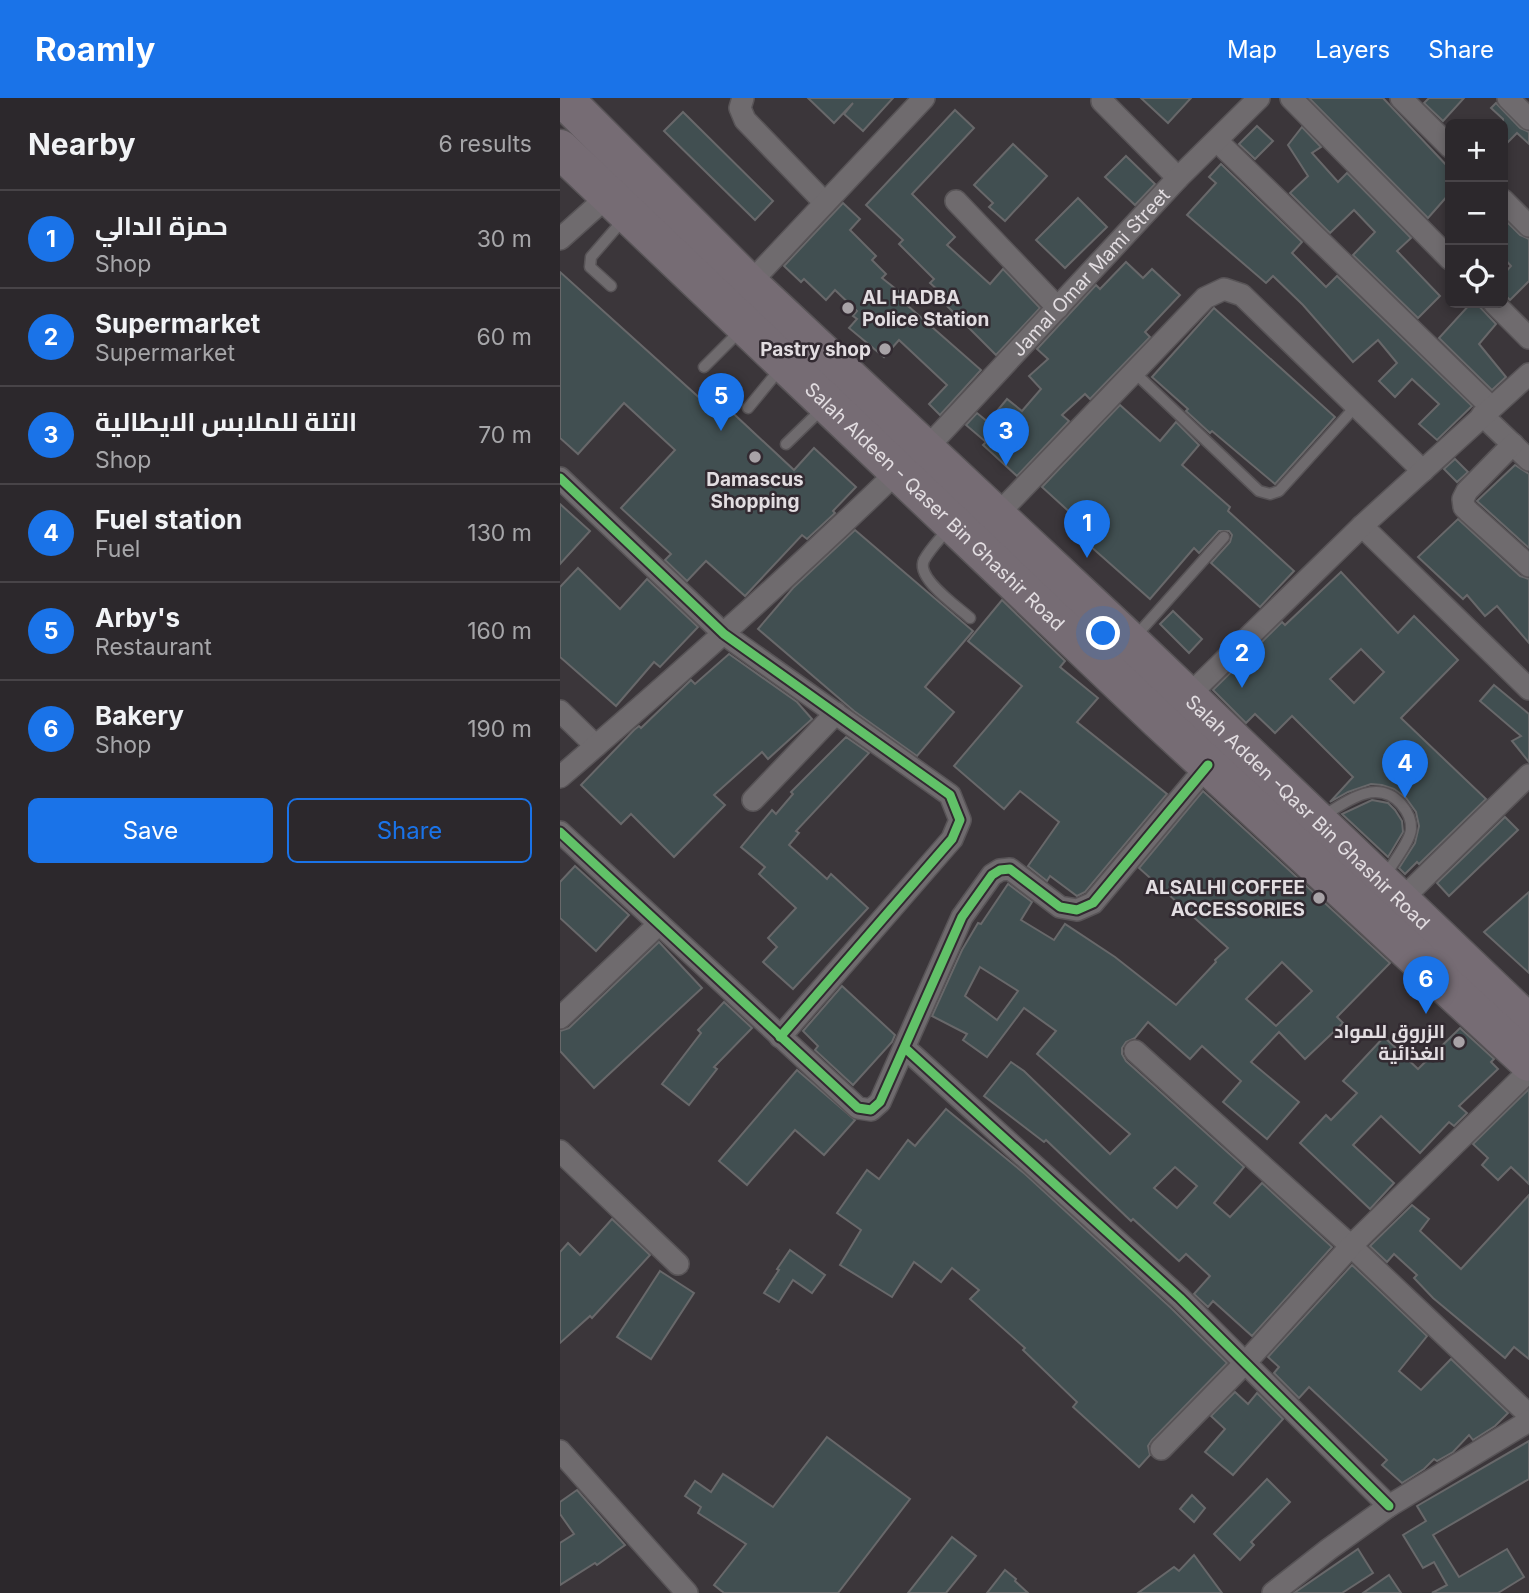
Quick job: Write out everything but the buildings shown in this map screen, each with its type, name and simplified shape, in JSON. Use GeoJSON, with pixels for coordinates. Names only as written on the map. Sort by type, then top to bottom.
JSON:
{"type":"FeatureCollection","features":[{"type":"Feature","properties":{"kind":"highway","name":"Salah Aldeen - Qaser Bin Ghashir Road"},"geometry":{"type":"LineString","coordinates":[[563,98],[748,284],[911,461],[952,524],[1115,644]]}},
{"type":"Feature","properties":{"kind":"highway","name":"Salah Aldeen - Qaser Bin Ghashir Road"},"geometry":{"type":"LineString","coordinates":[[560,149],[826,405],[996,516],[1115,644],[1208,765],[1529,1062]]}},
{"type":"Feature","properties":{"kind":"highway","name":"Salah Adden -Qasr Bin Ghashir Road"},"geometry":{"type":"LineString","coordinates":[[1115,644],[1186,697],[1529,1024]]}},
{"type":"Feature","properties":{"kind":"street"},"geometry":{"type":"LineString","coordinates":[[743,98],[740,108],[745,120],[825,203]]}},
{"type":"Feature","properties":{"kind":"street"},"geometry":{"type":"LineString","coordinates":[[748,284],[924,98]]}},
{"type":"Feature","properties":{"kind":"street","name":"Jamal Omar Mami Street"},"geometry":{"type":"LineString","coordinates":[[560,777],[724,634],[911,461],[1178,178],[1259,98]]}},
{"type":"Feature","properties":{"kind":"street"},"geometry":{"type":"LineString","coordinates":[[1291,98],[1445,254]]}},
{"type":"Feature","properties":{"kind":"street"},"geometry":{"type":"LineString","coordinates":[[1401,98],[1445,142]]}},
{"type":"Feature","properties":{"kind":"street"},"geometry":{"type":"LineString","coordinates":[[1508,98],[1529,119]]}},
{"type":"Feature","properties":{"kind":"street"},"geometry":{"type":"LineString","coordinates":[[1102,101],[1178,178]]}},
{"type":"Feature","properties":{"kind":"street"},"geometry":{"type":"LineString","coordinates":[[1217,141],[1486,411],[1529,460]]}},
{"type":"Feature","properties":{"kind":"street"},"geometry":{"type":"LineString","coordinates":[[956,201],[1058,308]]}},
{"type":"Feature","properties":{"kind":"street"},"geometry":{"type":"LineString","coordinates":[[560,239],[618,205]]}},
{"type":"Feature","properties":{"kind":"street"},"geometry":{"type":"LineString","coordinates":[[1508,205],[1529,226]]}},
{"type":"Feature","properties":{"kind":"street"},"geometry":{"type":"LineString","coordinates":[[996,516],[1205,298],[1224,289],[1242,295],[1423,471]]}},
{"type":"Feature","properties":{"kind":"street"},"geometry":{"type":"LineString","coordinates":[[1499,308],[1529,338]]}},
{"type":"Feature","properties":{"kind":"street"},"geometry":{"type":"LineString","coordinates":[[1186,697],[1362,526],[1529,374]]}},
{"type":"Feature","properties":{"kind":"street"},"geometry":{"type":"LineString","coordinates":[[1513,444],[1463,499],[1464,507],[1529,566]]}},
{"type":"Feature","properties":{"kind":"street"},"geometry":{"type":"LineString","coordinates":[[560,478],[724,634],[950,795],[960,820],[952,839],[780,1037]]}},
{"type":"Feature","properties":{"kind":"street"},"geometry":{"type":"LineString","coordinates":[[1362,526],[1529,689]]}},
{"type":"Feature","properties":{"kind":"street"},"geometry":{"type":"LineString","coordinates":[[560,711],[596,746]]}},
{"type":"Feature","properties":{"kind":"street"},"geometry":{"type":"LineString","coordinates":[[753,800],[836,713]]}},
{"type":"Feature","properties":{"kind":"street"},"geometry":{"type":"LineString","coordinates":[[560,832],[858,1108],[871,1110],[880,1102],[962,917],[992,875],[1000,870],[1010,869],[1060,907],[1077,910],[1093,904],[1208,765]]}},
{"type":"Feature","properties":{"kind":"street"},"geometry":{"type":"LineString","coordinates":[[1391,892],[1529,775]]}},
{"type":"Feature","properties":{"kind":"street"},"geometry":{"type":"LineString","coordinates":[[560,1018],[659,924]]}},
{"type":"Feature","properties":{"kind":"street"},"geometry":{"type":"LineString","coordinates":[[905,1048],[1180,1298],[1389,1506]]}},
{"type":"Feature","properties":{"kind":"street"},"geometry":{"type":"LineString","coordinates":[[1135,1051],[1351,1247],[1529,1415]]}},
{"type":"Feature","properties":{"kind":"street"},"geometry":{"type":"LineString","coordinates":[[1161,1450],[1351,1247],[1529,1071]]}},
{"type":"Feature","properties":{"kind":"street"},"geometry":{"type":"LineString","coordinates":[[560,1151],[678,1264]]}},
{"type":"Feature","properties":{"kind":"street"},"geometry":{"type":"LineString","coordinates":[[1273,1593],[1389,1506],[1529,1421]]}},
{"type":"Feature","properties":{"kind":"street"},"geometry":{"type":"LineString","coordinates":[[560,1451],[687,1593]]}},
{"type":"Feature","properties":{"kind":"lane"},"geometry":{"type":"LineString","coordinates":[[611,286],[590,267],[591,257],[618,205]]}},
{"type":"Feature","properties":{"kind":"lane"},"geometry":{"type":"LineString","coordinates":[[704,367],[744,326]]}},
{"type":"Feature","properties":{"kind":"lane"},"geometry":{"type":"LineString","coordinates":[[748,408],[784,365]]}},
{"type":"Feature","properties":{"kind":"lane"},"geometry":{"type":"LineString","coordinates":[[1134,372],[1259,491],[1270,494],[1279,491],[1356,406]]}},
{"type":"Feature","properties":{"kind":"lane"},"geometry":{"type":"LineString","coordinates":[[786,444],[826,405]]}},
{"type":"Feature","properties":{"kind":"lane"},"geometry":{"type":"LineString","coordinates":[[952,524],[923,563],[923,573],[970,618]]}},
{"type":"Feature","properties":{"kind":"lane"},"geometry":{"type":"LineString","coordinates":[[1115,644],[1224,537]]}},
{"type":"Feature","properties":{"kind":"lane"},"geometry":{"type":"LineString","coordinates":[[1316,820],[1359,795],[1378,791],[1399,801],[1409,815],[1412,831],[1391,892]]}},
{"type":"Feature","properties":{"kind":"cycle path"},"geometry":{"type":"LineString","coordinates":[[560,478],[724,634],[950,795],[960,820],[952,839],[780,1037]]}},
{"type":"Feature","properties":{"kind":"cycle path"},"geometry":{"type":"LineString","coordinates":[[560,832],[858,1108],[871,1110],[880,1102],[962,917],[992,875],[1000,870],[1010,869],[1060,907],[1077,910],[1093,903],[1208,765]]}},
{"type":"Feature","properties":{"kind":"cycle path"},"geometry":{"type":"LineString","coordinates":[[905,1048],[1180,1298],[1389,1506]]}},
{"type":"Feature","properties":{"kind":"place","name":"AL HADBA Police Station"},"geometry":{"type":"Point","coordinates":[848,308]}},
{"type":"Feature","properties":{"kind":"place","name":"Pastry shop"},"geometry":{"type":"Point","coordinates":[885,349]}},
{"type":"Feature","properties":{"kind":"place","name":"Arby's"},"geometry":{"type":"Point","coordinates":[721,431]}},
{"type":"Feature","properties":{"kind":"place","name":"Damascus Shopping"},"geometry":{"type":"Point","coordinates":[755,457]}},
{"type":"Feature","properties":{"kind":"place","name":"التلة للملابس الايطالية"},"geometry":{"type":"Point","coordinates":[1006,466]}},
{"type":"Feature","properties":{"kind":"place","name":"حمزة الدالي"},"geometry":{"type":"Point","coordinates":[1087,558]}},
{"type":"Feature","properties":{"kind":"place","name":"Supermarket"},"geometry":{"type":"Point","coordinates":[1242,688]}},
{"type":"Feature","properties":{"kind":"place","name":"Fuel station"},"geometry":{"type":"Point","coordinates":[1405,798]}},
{"type":"Feature","properties":{"kind":"place","name":"ALSALHI COFFEE ACCESSORIES"},"geometry":{"type":"Point","coordinates":[1319,898]}},
{"type":"Feature","properties":{"kind":"place","name":"Bakery"},"geometry":{"type":"Point","coordinates":[1426,1014]}},
{"type":"Feature","properties":{"kind":"place","name":"الزروق للمواد الغذائية"},"geometry":{"type":"Point","coordinates":[1459,1042]}}]}
